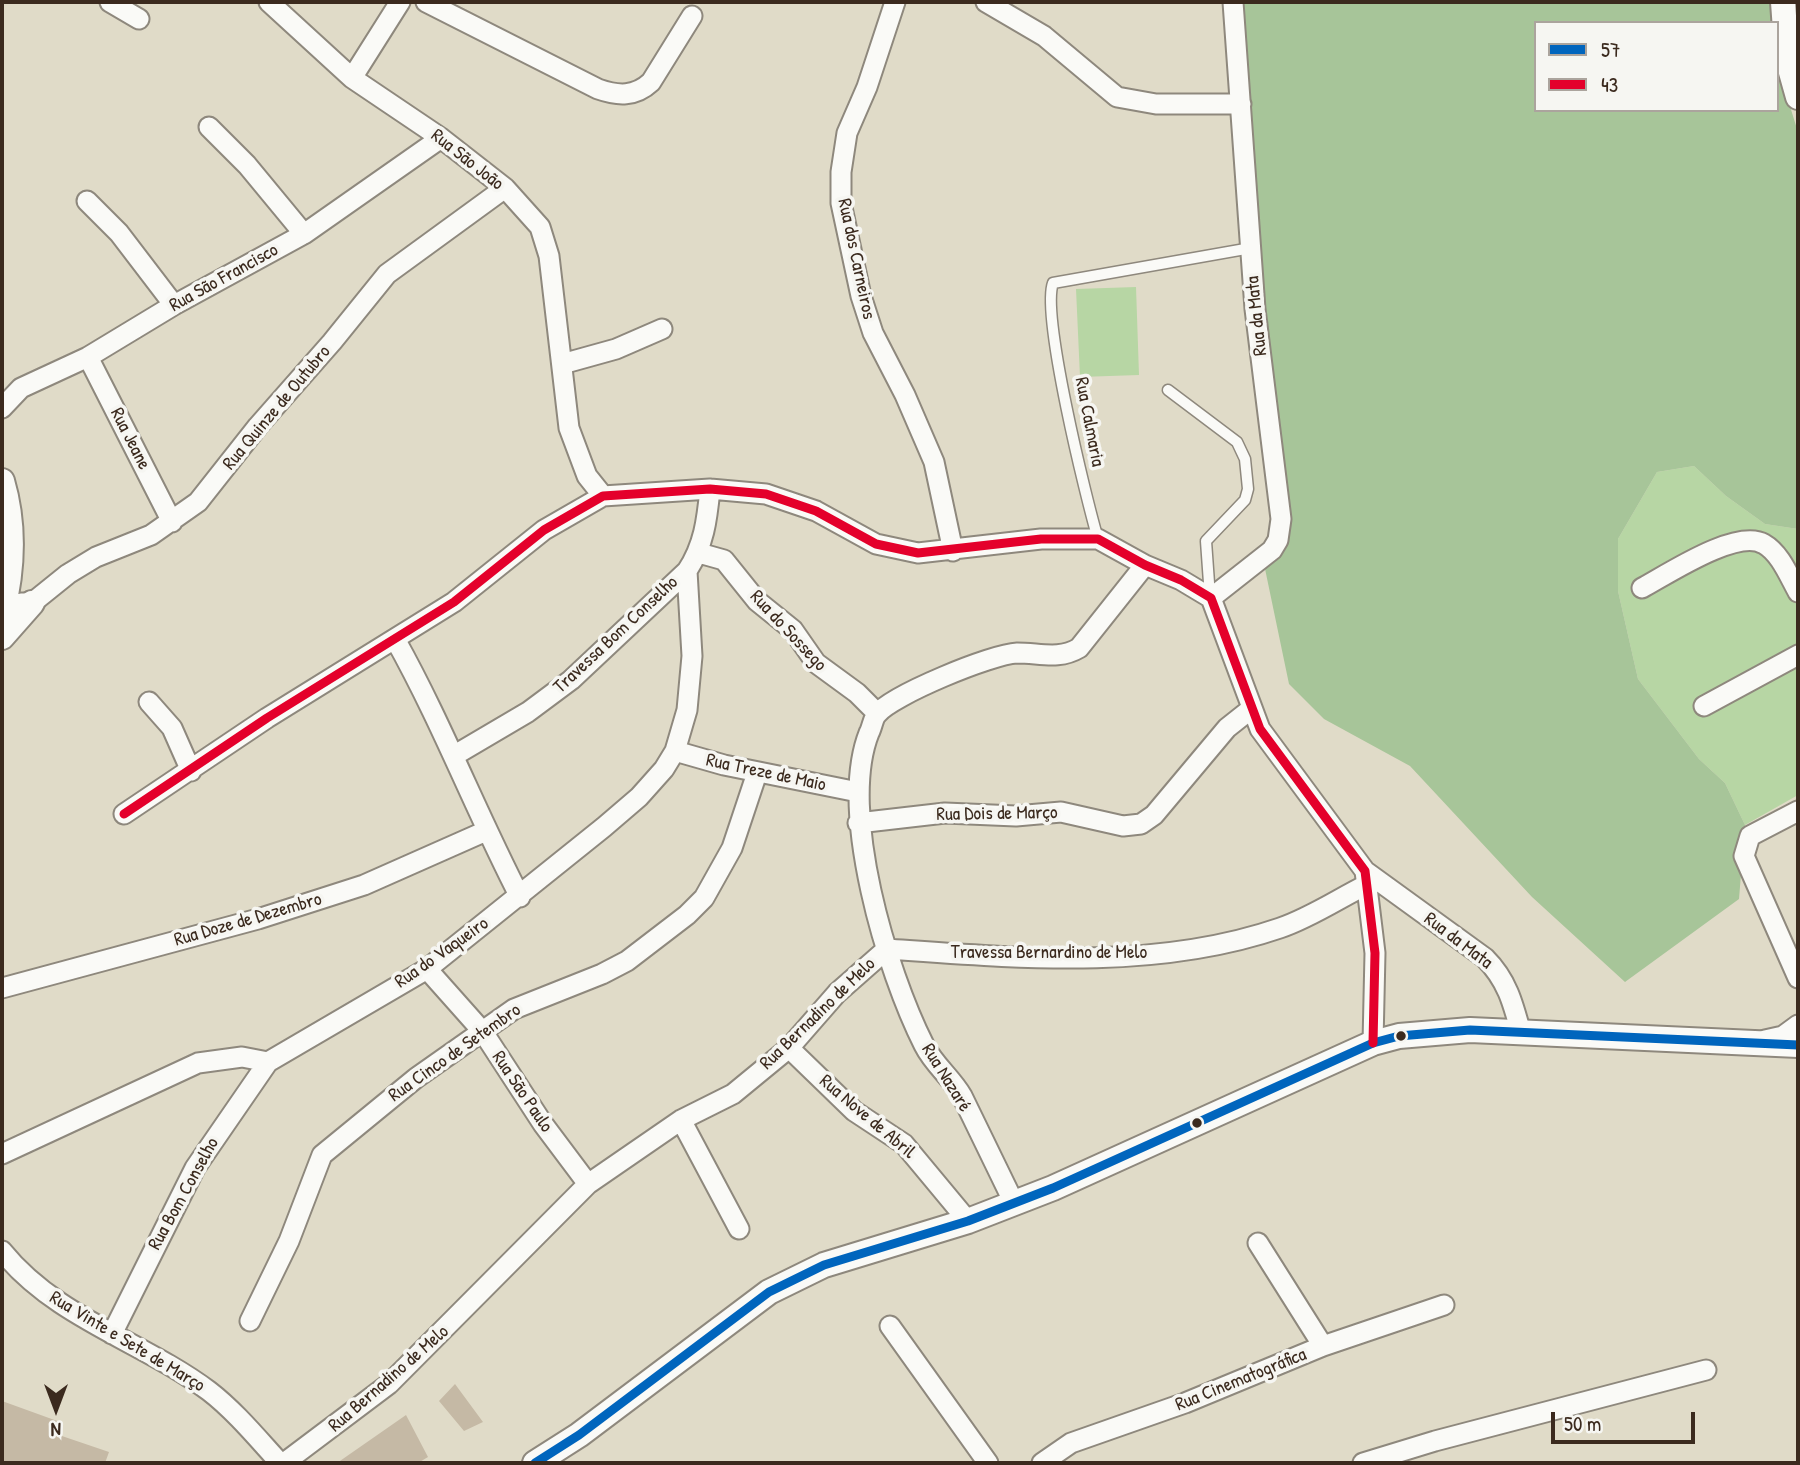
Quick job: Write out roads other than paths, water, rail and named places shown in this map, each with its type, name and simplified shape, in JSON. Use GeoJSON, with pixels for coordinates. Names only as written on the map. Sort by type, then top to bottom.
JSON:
{"type":"FeatureCollection","features":[{"type":"Feature","properties":{"kind":"street"},"geometry":{"type":"LineString","coordinates":[[110,2],[139,19]]}},
{"type":"Feature","properties":{"kind":"street","name":"Rua São João"},"geometry":{"type":"LineString","coordinates":[[269,2],[352,78],[441,138],[505,188],[540,227],[545,238],[569,428],[578,458],[594,487],[603,496]]}},
{"type":"Feature","properties":{"kind":"street"},"geometry":{"type":"LineString","coordinates":[[352,78],[400,2]]}},
{"type":"Feature","properties":{"kind":"street"},"geometry":{"type":"LineString","coordinates":[[426,2],[598,89],[621,94],[643,90],[651,82],[692,16]]}},
{"type":"Feature","properties":{"kind":"street","name":"Rua dos Carneiros"},"geometry":{"type":"LineString","coordinates":[[895,2],[867,87],[847,133],[841,172],[841,203],[861,296],[873,333],[905,395],[934,463],[953,551]]}},
{"type":"Feature","properties":{"kind":"street"},"geometry":{"type":"LineString","coordinates":[[986,2],[1044,36],[1117,97],[1156,104],[1241,104]]}},
{"type":"Feature","properties":{"kind":"street","name":"Rua da Mata"},"geometry":{"type":"LineString","coordinates":[[1210,598],[1272,550],[1280,529],[1251,248],[1233,2]]}},
{"type":"Feature","properties":{"kind":"street"},"geometry":{"type":"LineString","coordinates":[[1783,2],[1787,58],[1798,97]]}},
{"type":"Feature","properties":{"kind":"street"},"geometry":{"type":"LineString","coordinates":[[209,127],[247,165],[304,234]]}},
{"type":"Feature","properties":{"kind":"street","name":"Rua São Francisco"},"geometry":{"type":"LineString","coordinates":[[2,408],[21,388],[88,357],[304,234],[441,138]]}},
{"type":"Feature","properties":{"kind":"street","name":"Rua Quinze de Outubro"},"geometry":{"type":"LineString","coordinates":[[32,603],[68,574],[96,557],[151,534],[198,502],[258,426],[387,274],[505,188]]}},
{"type":"Feature","properties":{"kind":"street"},"geometry":{"type":"LineString","coordinates":[[87,201],[120,233],[174,306]]}},
{"type":"Feature","properties":{"kind":"street"},"geometry":{"type":"LineString","coordinates":[[562,364],[616,349],[662,329]]}},
{"type":"Feature","properties":{"kind":"street","name":"Rua Jeane"},"geometry":{"type":"LineString","coordinates":[[88,357],[172,522]]}},
{"type":"Feature","properties":{"kind":"street"},"geometry":{"type":"LineString","coordinates":[[2,481],[8,501],[12,555],[3,605],[32,603]]}},
{"type":"Feature","properties":{"kind":"street"},"geometry":{"type":"LineString","coordinates":[[699,552],[706,525],[710,489]]}},
{"type":"Feature","properties":{"kind":"street"},"geometry":{"type":"LineString","coordinates":[[124,814],[267,718],[454,602],[544,530],[603,496],[710,489],[789,500],[816,511],[876,544],[898,551],[953,551],[1041,539],[1098,539],[1145,565],[1181,580],[1210,598],[1251,709],[1270,747],[1365,878],[1375,953],[1373,1043]]}},
{"type":"Feature","properties":{"kind":"street"},"geometry":{"type":"LineString","coordinates":[[1642,588],[1740,540],[1756,540],[1767,545],[1798,591]]}},
{"type":"Feature","properties":{"kind":"street","name":"Travessa Bom Conselho"},"geometry":{"type":"LineString","coordinates":[[455,755],[528,712],[571,680],[687,570],[699,552]]}},
{"type":"Feature","properties":{"kind":"street","name":"Rua do Sossego"},"geometry":{"type":"LineString","coordinates":[[699,552],[724,560],[757,601],[793,630],[816,663],[857,693],[877,713]]}},
{"type":"Feature","properties":{"kind":"street"},"geometry":{"type":"LineString","coordinates":[[877,713],[927,685],[989,659],[1016,653],[1069,654],[1079,648],[1145,565]]}},
{"type":"Feature","properties":{"kind":"street","name":"Rua do Vaqueiro"},"geometry":{"type":"LineString","coordinates":[[268,1062],[427,969],[520,897],[639,797],[675,751],[687,710],[692,656],[687,570]]}},
{"type":"Feature","properties":{"kind":"street"},"geometry":{"type":"LineString","coordinates":[[2,637],[32,603]]}},
{"type":"Feature","properties":{"kind":"street"},"geometry":{"type":"LineString","coordinates":[[395,639],[455,755],[486,831],[520,897]]}},
{"type":"Feature","properties":{"kind":"street"},"geometry":{"type":"LineString","coordinates":[[1704,706],[1798,655]]}},
{"type":"Feature","properties":{"kind":"street"},"geometry":{"type":"LineString","coordinates":[[149,702],[172,728],[191,771]]}},
{"type":"Feature","properties":{"kind":"street","name":"Rua Dois de Março"},"geometry":{"type":"LineString","coordinates":[[859,823],[945,813],[1016,816],[1061,812],[1123,826],[1141,824],[1154,815],[1227,728],[1251,709]]}},
{"type":"Feature","properties":{"kind":"street","name":"Rua Bernadino de Melo"},"geometry":{"type":"LineString","coordinates":[[282,1463],[389,1384],[588,1184],[681,1121],[733,1094],[789,1048],[837,993],[887,949],[859,823],[858,792],[866,741],[877,713]]}},
{"type":"Feature","properties":{"kind":"street","name":"Rua Treze de Maio"},"geometry":{"type":"LineString","coordinates":[[675,751],[757,773],[858,792]]}},
{"type":"Feature","properties":{"kind":"street","name":"Rua Cinco de Setembro"},"geometry":{"type":"LineString","coordinates":[[250,1321],[289,1241],[322,1155],[416,1077],[514,1009],[602,974],[627,961],[687,915],[704,898],[732,848],[757,773]]}},
{"type":"Feature","properties":{"kind":"street"},"geometry":{"type":"LineString","coordinates":[[1798,811],[1750,836],[1744,856],[1798,978]]}},
{"type":"Feature","properties":{"kind":"street","name":"Rua Doze de Dezembro"},"geometry":{"type":"LineString","coordinates":[[2,988],[258,919],[364,885],[486,831]]}},
{"type":"Feature","properties":{"kind":"street","name":"Rua da Mata"},"geometry":{"type":"LineString","coordinates":[[1365,878],[1485,958],[1499,972],[1510,990],[1521,1033]]}},
{"type":"Feature","properties":{"kind":"street","name":"Travessa Bernardino de Melo"},"geometry":{"type":"LineString","coordinates":[[887,949],[1034,957],[1157,954],[1235,941],[1283,928],[1365,878]]}},
{"type":"Feature","properties":{"kind":"street","name":"Rua Nazaré"},"geometry":{"type":"LineString","coordinates":[[887,949],[924,1046],[939,1069],[954,1082],[1014,1203]]}},
{"type":"Feature","properties":{"kind":"street","name":"Rua São Paulo"},"geometry":{"type":"LineString","coordinates":[[427,969],[483,1032],[543,1124],[588,1184]]}},
{"type":"Feature","properties":{"kind":"street"},"geometry":{"type":"LineString","coordinates":[[535,1463],[579,1435],[791,1278],[885,1245],[968,1221],[1096,1170],[1373,1043],[1430,1032],[1470,1030],[1756,1042],[1796,1039]]}},
{"type":"Feature","properties":{"kind":"street","name":"Rua Nove de Abril"},"geometry":{"type":"LineString","coordinates":[[789,1048],[854,1111],[904,1144],[968,1221]]}},
{"type":"Feature","properties":{"kind":"street"},"geometry":{"type":"LineString","coordinates":[[2,1154],[198,1063],[242,1057],[268,1062]]}},
{"type":"Feature","properties":{"kind":"street","name":"Rua Bom Conselho"},"geometry":{"type":"LineString","coordinates":[[112,1334],[195,1168],[268,1062]]}},
{"type":"Feature","properties":{"kind":"street"},"geometry":{"type":"LineString","coordinates":[[681,1121],[739,1229]]}},
{"type":"Feature","properties":{"kind":"street"},"geometry":{"type":"LineString","coordinates":[[1258,1243],[1323,1346]]}},
{"type":"Feature","properties":{"kind":"street","name":"Rua Vinte e Sete de Março"},"geometry":{"type":"LineString","coordinates":[[2,1251],[23,1276],[60,1304],[211,1392],[282,1463]]}},
{"type":"Feature","properties":{"kind":"street","name":"Rua Cinematográfica"},"geometry":{"type":"LineString","coordinates":[[1042,1463],[1071,1443],[1185,1403],[1323,1346],[1444,1305]]}},
{"type":"Feature","properties":{"kind":"street"},"geometry":{"type":"LineString","coordinates":[[890,1326],[988,1463]]}},
{"type":"Feature","properties":{"kind":"street"},"geometry":{"type":"LineString","coordinates":[[1363,1463],[1435,1441],[1706,1370]]}},
{"type":"Feature","properties":{"kind":"lane","name":"Rua Calmaria"},"geometry":{"type":"LineString","coordinates":[[1098,539],[1084,484],[1050,310],[1053,283],[1251,248]]}},
{"type":"Feature","properties":{"kind":"lane"},"geometry":{"type":"LineString","coordinates":[[1168,390],[1237,442],[1245,459],[1248,489],[1245,500],[1206,541],[1210,598]]}}]}
